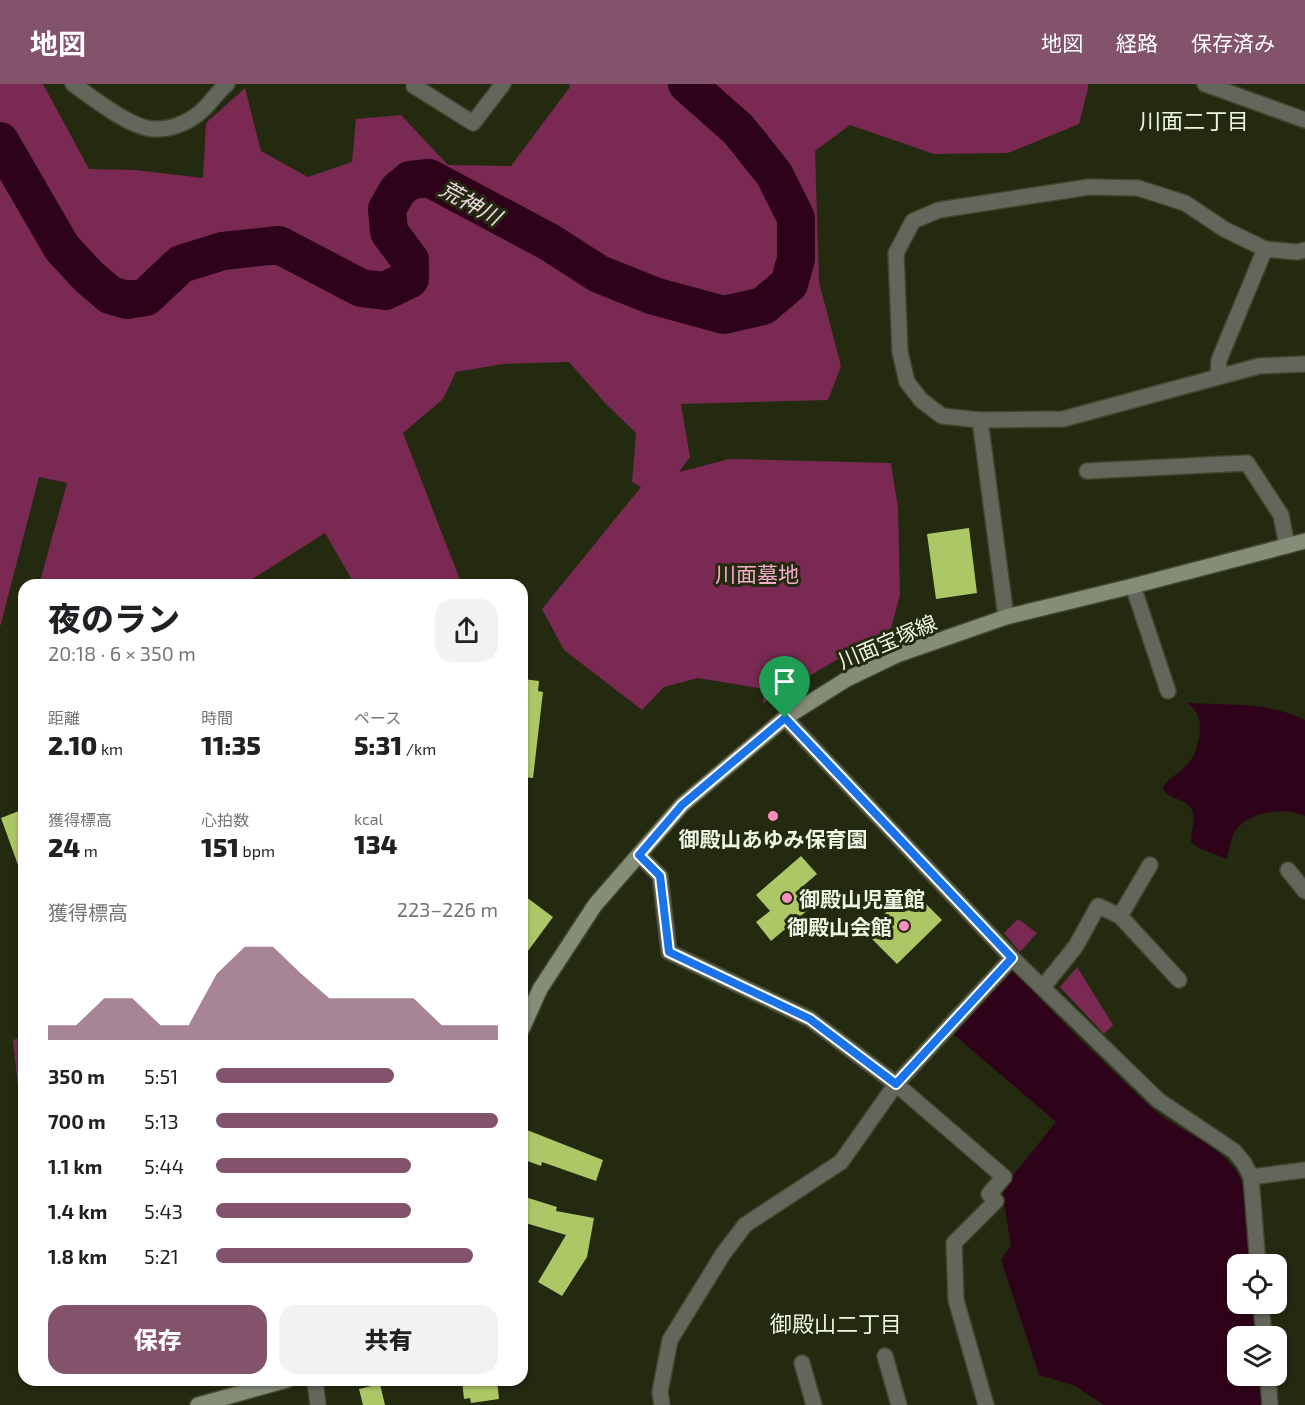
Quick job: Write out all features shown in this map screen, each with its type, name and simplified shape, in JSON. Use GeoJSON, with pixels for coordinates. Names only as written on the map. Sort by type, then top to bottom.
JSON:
{"type":"FeatureCollection","features":[{"type":"Feature","properties":{"kind":"street"},"geometry":{"type":"LineString","coordinates":[[73,84],[109,110],[154,129],[183,123],[199,114],[227,84]]}},
{"type":"Feature","properties":{"kind":"street"},"geometry":{"type":"LineString","coordinates":[[414,84],[473,123],[503,84]]}},
{"type":"Feature","properties":{"kind":"street"},"geometry":{"type":"LineString","coordinates":[[1205,84],[1305,120]]}},
{"type":"Feature","properties":{"kind":"street"},"geometry":{"type":"LineString","coordinates":[[1305,250],[1297,252],[1265,249],[1224,229],[1185,203],[1138,188],[1089,187],[939,210],[913,221],[896,253],[900,352],[907,382],[921,400],[942,416],[980,420],[1063,419],[1259,366],[1305,364]]}},
{"type":"Feature","properties":{"kind":"street"},"geometry":{"type":"LineString","coordinates":[[1218,376],[1220,360],[1265,249]]}},
{"type":"Feature","properties":{"kind":"street"},"geometry":{"type":"LineString","coordinates":[[980,420],[1006,617]]}},
{"type":"Feature","properties":{"kind":"street"},"geometry":{"type":"LineString","coordinates":[[1087,471],[1247,463],[1281,515],[1287,546]]}},
{"type":"Feature","properties":{"kind":"street","name":"川面宝塚線"},"geometry":{"type":"LineString","coordinates":[[528,1016],[540,989],[595,905],[682,805],[785,718],[847,680],[897,655],[1006,617],[1305,541]]}},
{"type":"Feature","properties":{"kind":"street"},"geometry":{"type":"LineString","coordinates":[[1133,586],[1168,691]]}},
{"type":"Feature","properties":{"kind":"street"},"geometry":{"type":"LineString","coordinates":[[785,718],[1012,958],[1158,1100],[1234,1151],[1244,1163],[1251,1177],[1257,1254]]}},
{"type":"Feature","properties":{"kind":"street"},"geometry":{"type":"LineString","coordinates":[[639,855],[660,876],[669,952],[810,1019],[896,1084],[1004,1177],[989,1194],[996,1202],[954,1243],[956,1300],[987,1405]]}},
{"type":"Feature","properties":{"kind":"street"},"geometry":{"type":"LineString","coordinates":[[1120,916],[1150,865]]}},
{"type":"Feature","properties":{"kind":"street"},"geometry":{"type":"LineString","coordinates":[[1288,870],[1305,891]]}},
{"type":"Feature","properties":{"kind":"street"},"geometry":{"type":"LineString","coordinates":[[1043,987],[1076,946],[1098,906],[1120,916],[1179,980]]}},
{"type":"Feature","properties":{"kind":"street"},"geometry":{"type":"LineString","coordinates":[[662,1405],[660,1392],[670,1340],[723,1254],[745,1226],[841,1162],[896,1084],[1012,958]]}},
{"type":"Feature","properties":{"kind":"street"},"geometry":{"type":"LineString","coordinates":[[1251,1177],[1305,1170]]}},
{"type":"Feature","properties":{"kind":"street"},"geometry":{"type":"LineString","coordinates":[[885,1356],[899,1405]]}},
{"type":"Feature","properties":{"kind":"street"},"geometry":{"type":"LineString","coordinates":[[802,1363],[814,1405]]}},
{"type":"Feature","properties":{"kind":"street"},"geometry":{"type":"LineString","coordinates":[[198,1405],[266,1386]]}},
{"type":"Feature","properties":{"kind":"street"},"geometry":{"type":"LineString","coordinates":[[316,1386],[318,1405]]}},
{"type":"Feature","properties":{"kind":"street"},"geometry":{"type":"LineString","coordinates":[[1269,1386],[1270,1405]]}},
{"type":"Feature","properties":{"kind":"green space","name":"川面墓地"},"geometry":{"type":"Polygon","coordinates":[[[0,84],[43,84],[89,169],[135,170],[203,178],[206,123],[245,88],[261,151],[308,177],[352,162],[356,119],[401,115],[448,165],[511,166],[570,87],[569,84],[1088,84],[1079,124],[1008,153],[934,154],[850,125],[815,151],[819,282],[841,366],[828,400],[681,404],[690,457],[679,472],[729,459],[891,463],[898,508],[900,595],[891,628],[763,703],[764,689],[698,678],[664,687],[642,710],[564,650],[542,609],[641,487],[632,482],[636,433],[605,403],[569,362],[503,364],[456,372],[443,399],[403,433],[460,579],[352,579],[325,533],[252,579],[41,579],[67,483],[39,477],[0,627],[0,84]]]}},
{"type":"Feature","properties":{"kind":"green space"},"geometry":{"type":"Polygon","coordinates":[[[1018,919],[1037,933],[1020,952],[1004,933],[1018,919]]]}},
{"type":"Feature","properties":{"kind":"green space"},"geometry":{"type":"Polygon","coordinates":[[[1077,967],[1113,1025],[1104,1034],[1060,987],[1077,967]]]}},
{"type":"Feature","properties":{"kind":"green space"},"geometry":{"type":"Polygon","coordinates":[[[18,1038],[18,1088],[13,1040],[18,1038]]]}},
{"type":"Feature","properties":{"kind":"shaded area"},"geometry":{"type":"Polygon","coordinates":[[[1187,703],[1262,707],[1305,720],[1305,816],[1276,812],[1255,816],[1238,827],[1233,835],[1227,859],[1199,848],[1191,842],[1194,819],[1191,808],[1163,789],[1167,781],[1189,763],[1197,746],[1200,734],[1199,719],[1187,703]]]}},
{"type":"Feature","properties":{"kind":"shaded area"},"geometry":{"type":"Polygon","coordinates":[[[1012,969],[1076,1035],[1159,1114],[1212,1148],[1231,1164],[1242,1182],[1249,1254],[1227,1254],[1227,1314],[1255,1314],[1256,1326],[1227,1326],[1227,1386],[1261,1386],[1263,1405],[1104,1405],[1073,1385],[1039,1375],[1001,1260],[1011,1246],[1002,1189],[1056,1122],[952,1033],[1012,969]]]}},
{"type":"Feature","properties":{"kind":"building"},"geometry":{"type":"Polygon","coordinates":[[[969,528],[977,593],[936,599],[927,534],[969,528]]]}},
{"type":"Feature","properties":{"kind":"building"},"geometry":{"type":"Polygon","coordinates":[[[528,680],[539,681],[538,691],[543,692],[533,778],[528,778],[528,680]]]}},
{"type":"Feature","properties":{"kind":"building"},"geometry":{"type":"Polygon","coordinates":[[[18,811],[18,865],[1,818],[18,811]]]}},
{"type":"Feature","properties":{"kind":"building"},"geometry":{"type":"Polygon","coordinates":[[[801,856],[817,874],[795,893],[809,909],[771,941],[756,922],[770,911],[756,895],[801,856]]]}},
{"type":"Feature","properties":{"kind":"building","name":"御殿山会館"},"geometry":{"type":"Polygon","coordinates":[[[910,888],[942,920],[897,964],[866,933],[910,888]]]}},
{"type":"Feature","properties":{"kind":"building"},"geometry":{"type":"Polygon","coordinates":[[[528,898],[553,917],[528,951],[528,898]]]}},
{"type":"Feature","properties":{"kind":"building"},"geometry":{"type":"Polygon","coordinates":[[[528,1130],[603,1160],[596,1181],[542,1162],[541,1166],[528,1161],[528,1130]]]}},
{"type":"Feature","properties":{"kind":"building"},"geometry":{"type":"Polygon","coordinates":[[[528,1198],[557,1207],[556,1211],[594,1218],[587,1257],[562,1296],[538,1282],[566,1235],[528,1224],[528,1198]]]}},
{"type":"Feature","properties":{"kind":"building"},"geometry":{"type":"Polygon","coordinates":[[[380,1386],[385,1405],[363,1405],[359,1389],[380,1386]]]}},
{"type":"Feature","properties":{"kind":"building"},"geometry":{"type":"Polygon","coordinates":[[[463,1386],[498,1386],[499,1399],[471,1403],[470,1398],[464,1399],[463,1386]]]}},
{"type":"Feature","properties":{"kind":"waterway","name":"荒神川"},"geometry":{"type":"LineString","coordinates":[[0,141],[62,248],[89,277],[110,295],[127,300],[146,297],[181,264],[223,251],[279,245],[361,288],[385,291],[410,279],[410,260],[389,232],[387,209],[398,190],[410,180],[429,178],[549,242],[599,274],[654,296],[724,315],[763,306],[789,284],[796,259],[796,218],[774,174],[738,129],[687,84]]}},
{"type":"Feature","properties":{"kind":"place","name":"御殿山あゆみ保育園"},"geometry":{"type":"Point","coordinates":[773,816]}},
{"type":"Feature","properties":{"kind":"place","name":"御殿山児童館"},"geometry":{"type":"Point","coordinates":[787,898]}},
{"type":"Feature","properties":{"kind":"place","name":"御殿山会館"},"geometry":{"type":"Point","coordinates":[904,926]}},
{"type":"Feature","properties":{"kind":"district","name":"川面二丁目"},"geometry":{"type":"Point","coordinates":[1194,120]}},
{"type":"Feature","properties":{"kind":"district","name":"御殿山二丁目"},"geometry":{"type":"Point","coordinates":[836,1323]}},
{"type":"Feature","properties":{"kind":"route"},"geometry":{"type":"LineString","coordinates":[[785,718],[1012,958],[896,1084],[810,1019],[669,952],[660,876],[639,855],[682,805],[785,718]]}}]}
